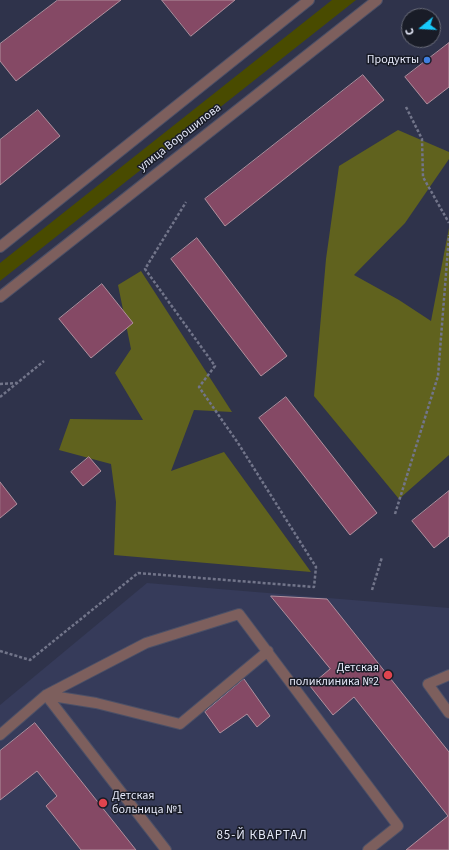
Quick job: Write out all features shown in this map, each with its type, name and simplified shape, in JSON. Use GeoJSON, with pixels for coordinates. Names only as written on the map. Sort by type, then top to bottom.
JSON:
{"type":"FeatureCollection","features":[{"type":"Feature","properties":{"kind":"street"},"geometry":{"type":"LineString","coordinates":[[0,247],[309,0]]}},
{"type":"Feature","properties":{"kind":"street","name":"улица Ворошилова"},"geometry":{"type":"LineString","coordinates":[[0,297],[377,0]]}},
{"type":"Feature","properties":{"kind":"street"},"geometry":{"type":"LineString","coordinates":[[0,735],[46,695],[146,643],[239,614],[398,826],[368,850]]}},
{"type":"Feature","properties":{"kind":"street"},"geometry":{"type":"LineString","coordinates":[[46,695],[96,703],[180,724],[268,651]]}},
{"type":"Feature","properties":{"kind":"street"},"geometry":{"type":"LineString","coordinates":[[449,675],[428,684],[449,713]]}},
{"type":"Feature","properties":{"kind":"street"},"geometry":{"type":"LineString","coordinates":[[46,695],[166,850]]}},
{"type":"Feature","properties":{"kind":"path"},"geometry":{"type":"LineString","coordinates":[[406,107],[422,139],[423,177],[449,223]]}},
{"type":"Feature","properties":{"kind":"path"},"geometry":{"type":"LineString","coordinates":[[0,652],[30,660],[138,573],[314,587],[316,567],[238,443],[199,387],[215,366],[145,269],[186,202]]}},
{"type":"Feature","properties":{"kind":"path"},"geometry":{"type":"LineString","coordinates":[[395,514],[438,376],[449,235]]}},
{"type":"Feature","properties":{"kind":"path"},"geometry":{"type":"LineString","coordinates":[[0,398],[44,361]]}},
{"type":"Feature","properties":{"kind":"path"},"geometry":{"type":"LineString","coordinates":[[0,384],[17,383]]}},
{"type":"Feature","properties":{"kind":"path"},"geometry":{"type":"LineString","coordinates":[[372,590],[382,557]]}},
{"type":"Feature","properties":{"kind":"shaded area"},"geometry":{"type":"Polygon","coordinates":[[[332,0],[356,0],[0,281],[0,263],[332,0]]]}},
{"type":"Feature","properties":{"kind":"shaded area"},"geometry":{"type":"Polygon","coordinates":[[[398,130],[449,152],[449,159],[405,223],[354,275],[399,300],[431,321],[449,228],[449,455],[399,499],[314,396],[326,259],[339,166],[398,130]]]}},
{"type":"Feature","properties":{"kind":"shaded area"},"geometry":{"type":"Polygon","coordinates":[[[141,271],[232,412],[194,410],[171,471],[224,452],[311,572],[114,555],[116,502],[111,464],[59,450],[70,419],[143,420],[115,373],[131,349],[118,285],[141,271]]]}},
{"type":"Feature","properties":{"kind":"shaded area"},"geometry":{"type":"Polygon","coordinates":[[[147,583],[449,608],[449,850],[0,850],[0,705],[147,583]]]}},
{"type":"Feature","properties":{"kind":"building"},"geometry":{"type":"Polygon","coordinates":[[[58,0],[121,0],[16,81],[0,61],[0,44],[58,0]]]}},
{"type":"Feature","properties":{"kind":"building"},"geometry":{"type":"Polygon","coordinates":[[[162,0],[235,0],[191,36],[162,0]]]}},
{"type":"Feature","properties":{"kind":"building"},"geometry":{"type":"Polygon","coordinates":[[[449,43],[449,87],[427,104],[405,77],[449,43]]]}},
{"type":"Feature","properties":{"kind":"building"},"geometry":{"type":"Polygon","coordinates":[[[363,75],[384,100],[225,226],[205,199],[363,75]]]}},
{"type":"Feature","properties":{"kind":"building"},"geometry":{"type":"Polygon","coordinates":[[[38,110],[60,136],[0,185],[0,140],[38,110]]]}},
{"type":"Feature","properties":{"kind":"building"},"geometry":{"type":"Polygon","coordinates":[[[197,238],[287,356],[261,376],[171,259],[197,238]]]}},
{"type":"Feature","properties":{"kind":"building"},"geometry":{"type":"Polygon","coordinates":[[[102,284],[133,323],[91,358],[59,319],[102,284]]]}},
{"type":"Feature","properties":{"kind":"building"},"geometry":{"type":"Polygon","coordinates":[[[286,397],[377,513],[350,535],[259,418],[286,397]]]}},
{"type":"Feature","properties":{"kind":"building"},"geometry":{"type":"Polygon","coordinates":[[[89,457],[101,471],[83,486],[71,472],[89,457]]]}},
{"type":"Feature","properties":{"kind":"building"},"geometry":{"type":"Polygon","coordinates":[[[0,482],[17,504],[0,518],[0,482]]]}},
{"type":"Feature","properties":{"kind":"building"},"geometry":{"type":"Polygon","coordinates":[[[449,491],[449,536],[434,548],[412,521],[449,491]]]}},
{"type":"Feature","properties":{"kind":"building"},"geometry":{"type":"Polygon","coordinates":[[[271,596],[327,599],[449,752],[449,850],[406,850],[448,816],[354,697],[333,715],[310,686],[330,669],[271,596]]]}},
{"type":"Feature","properties":{"kind":"building"},"geometry":{"type":"Polygon","coordinates":[[[244,679],[270,716],[257,727],[247,714],[220,733],[205,712],[244,679]]]}},
{"type":"Feature","properties":{"kind":"building"},"geometry":{"type":"Polygon","coordinates":[[[35,723],[136,850],[81,850],[46,806],[57,796],[37,771],[0,800],[0,751],[35,723]]]}},
{"type":"Feature","properties":{"kind":"place","name":"Продукты"},"geometry":{"type":"Point","coordinates":[427,60]}},
{"type":"Feature","properties":{"kind":"place","name":"Детская поликлиника №2"},"geometry":{"type":"Point","coordinates":[388,675]}},
{"type":"Feature","properties":{"kind":"place","name":"Детская больница №1"},"geometry":{"type":"Point","coordinates":[103,803]}},
{"type":"Feature","properties":{"kind":"district","name":"85-Й КВАРТАЛ"},"geometry":{"type":"Point","coordinates":[262,836]}}]}
